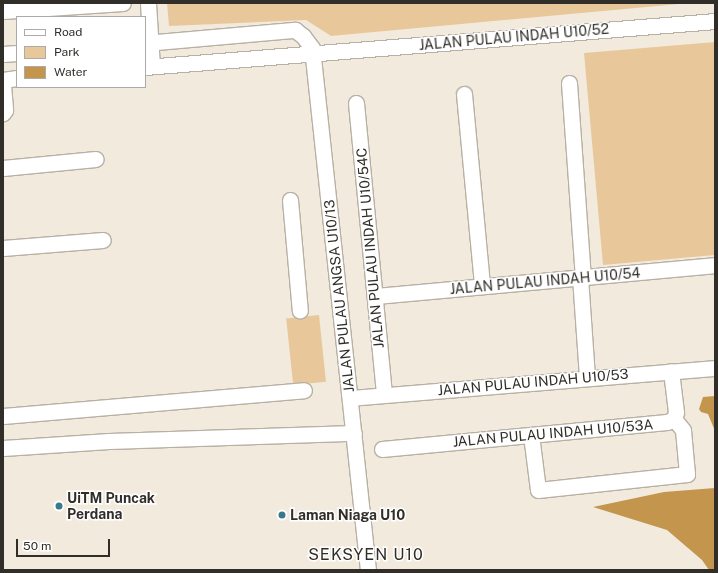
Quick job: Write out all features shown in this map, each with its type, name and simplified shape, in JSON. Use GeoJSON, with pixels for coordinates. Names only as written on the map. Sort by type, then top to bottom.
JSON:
{"type":"FeatureCollection","features":[{"type":"Feature","properties":{"kind":"street"},"geometry":{"type":"LineString","coordinates":[[3,11],[123,3]]}},
{"type":"Feature","properties":{"kind":"street"},"geometry":{"type":"LineString","coordinates":[[148,3],[149,67]]}},
{"type":"Feature","properties":{"kind":"street","name":"JALAN PULAU INDAH U10/52"},"geometry":{"type":"LineString","coordinates":[[149,67],[715,21]]}},
{"type":"Feature","properties":{"kind":"street","name":"JALAN PULAU ANGSA U10/13"},"geometry":{"type":"LineString","coordinates":[[148,43],[295,30],[303,36],[312,48],[368,570]]}},
{"type":"Feature","properties":{"kind":"street"},"geometry":{"type":"LineString","coordinates":[[3,54],[16,53]]}},
{"type":"Feature","properties":{"kind":"street"},"geometry":{"type":"LineString","coordinates":[[3,80],[16,78]]}},
{"type":"Feature","properties":{"kind":"street"},"geometry":{"type":"LineString","coordinates":[[570,83],[587,378]]}},
{"type":"Feature","properties":{"kind":"street"},"geometry":{"type":"LineString","coordinates":[[3,85],[5,110],[3,113]]}},
{"type":"Feature","properties":{"kind":"street"},"geometry":{"type":"LineString","coordinates":[[464,94],[482,286]]}},
{"type":"Feature","properties":{"kind":"street","name":"JALAN PULAU INDAH U10/54C"},"geometry":{"type":"LineString","coordinates":[[356,102],[384,394]]}},
{"type":"Feature","properties":{"kind":"street"},"geometry":{"type":"LineString","coordinates":[[3,168],[96,159]]}},
{"type":"Feature","properties":{"kind":"street"},"geometry":{"type":"LineString","coordinates":[[290,200],[300,311]]}},
{"type":"Feature","properties":{"kind":"street"},"geometry":{"type":"LineString","coordinates":[[3,248],[103,240]]}},
{"type":"Feature","properties":{"kind":"street","name":"JALAN PULAU INDAH U10/54"},"geometry":{"type":"LineString","coordinates":[[375,296],[715,265]]}},
{"type":"Feature","properties":{"kind":"street","name":"JALAN PULAU INDAH U10/53"},"geometry":{"type":"LineString","coordinates":[[350,398],[384,394],[715,368]]}},
{"type":"Feature","properties":{"kind":"street","name":"JALAN PULAU INDAH U10/53A"},"geometry":{"type":"LineString","coordinates":[[382,449],[667,422],[674,419],[676,412],[671,371]]}},
{"type":"Feature","properties":{"kind":"street"},"geometry":{"type":"LineString","coordinates":[[3,416],[304,390]]}},
{"type":"Feature","properties":{"kind":"street"},"geometry":{"type":"LineString","coordinates":[[532,435],[538,490],[687,474],[683,430],[674,419]]}},
{"type":"Feature","properties":{"kind":"street"},"geometry":{"type":"LineString","coordinates":[[3,448],[109,441],[354,433]]}},
{"type":"Feature","properties":{"kind":"green space"},"geometry":{"type":"Polygon","coordinates":[[[167,3],[690,3],[331,36],[306,20],[169,26],[167,3]]]}},
{"type":"Feature","properties":{"kind":"green space"},"geometry":{"type":"Polygon","coordinates":[[[715,42],[715,255],[603,265],[584,53],[715,42]]]}},
{"type":"Feature","properties":{"kind":"green space"},"geometry":{"type":"Polygon","coordinates":[[[319,315],[326,382],[293,385],[286,318],[319,315]]]}},
{"type":"Feature","properties":{"kind":"water"},"geometry":{"type":"Polygon","coordinates":[[[715,396],[715,431],[708,414],[701,412],[699,409],[703,397],[715,396]]]}},
{"type":"Feature","properties":{"kind":"water"},"geometry":{"type":"Polygon","coordinates":[[[715,488],[715,570],[709,570],[702,560],[667,530],[593,507],[664,492],[715,488]]]}},
{"type":"Feature","properties":{"kind":"place","name":"UiTM Puncak Perdana"},"geometry":{"type":"Point","coordinates":[59,506]}},
{"type":"Feature","properties":{"kind":"place","name":"Laman Niaga U10"},"geometry":{"type":"Point","coordinates":[282,515]}},
{"type":"Feature","properties":{"kind":"district","name":"SEKSYEN U10"},"geometry":{"type":"Point","coordinates":[366,555]}}]}
